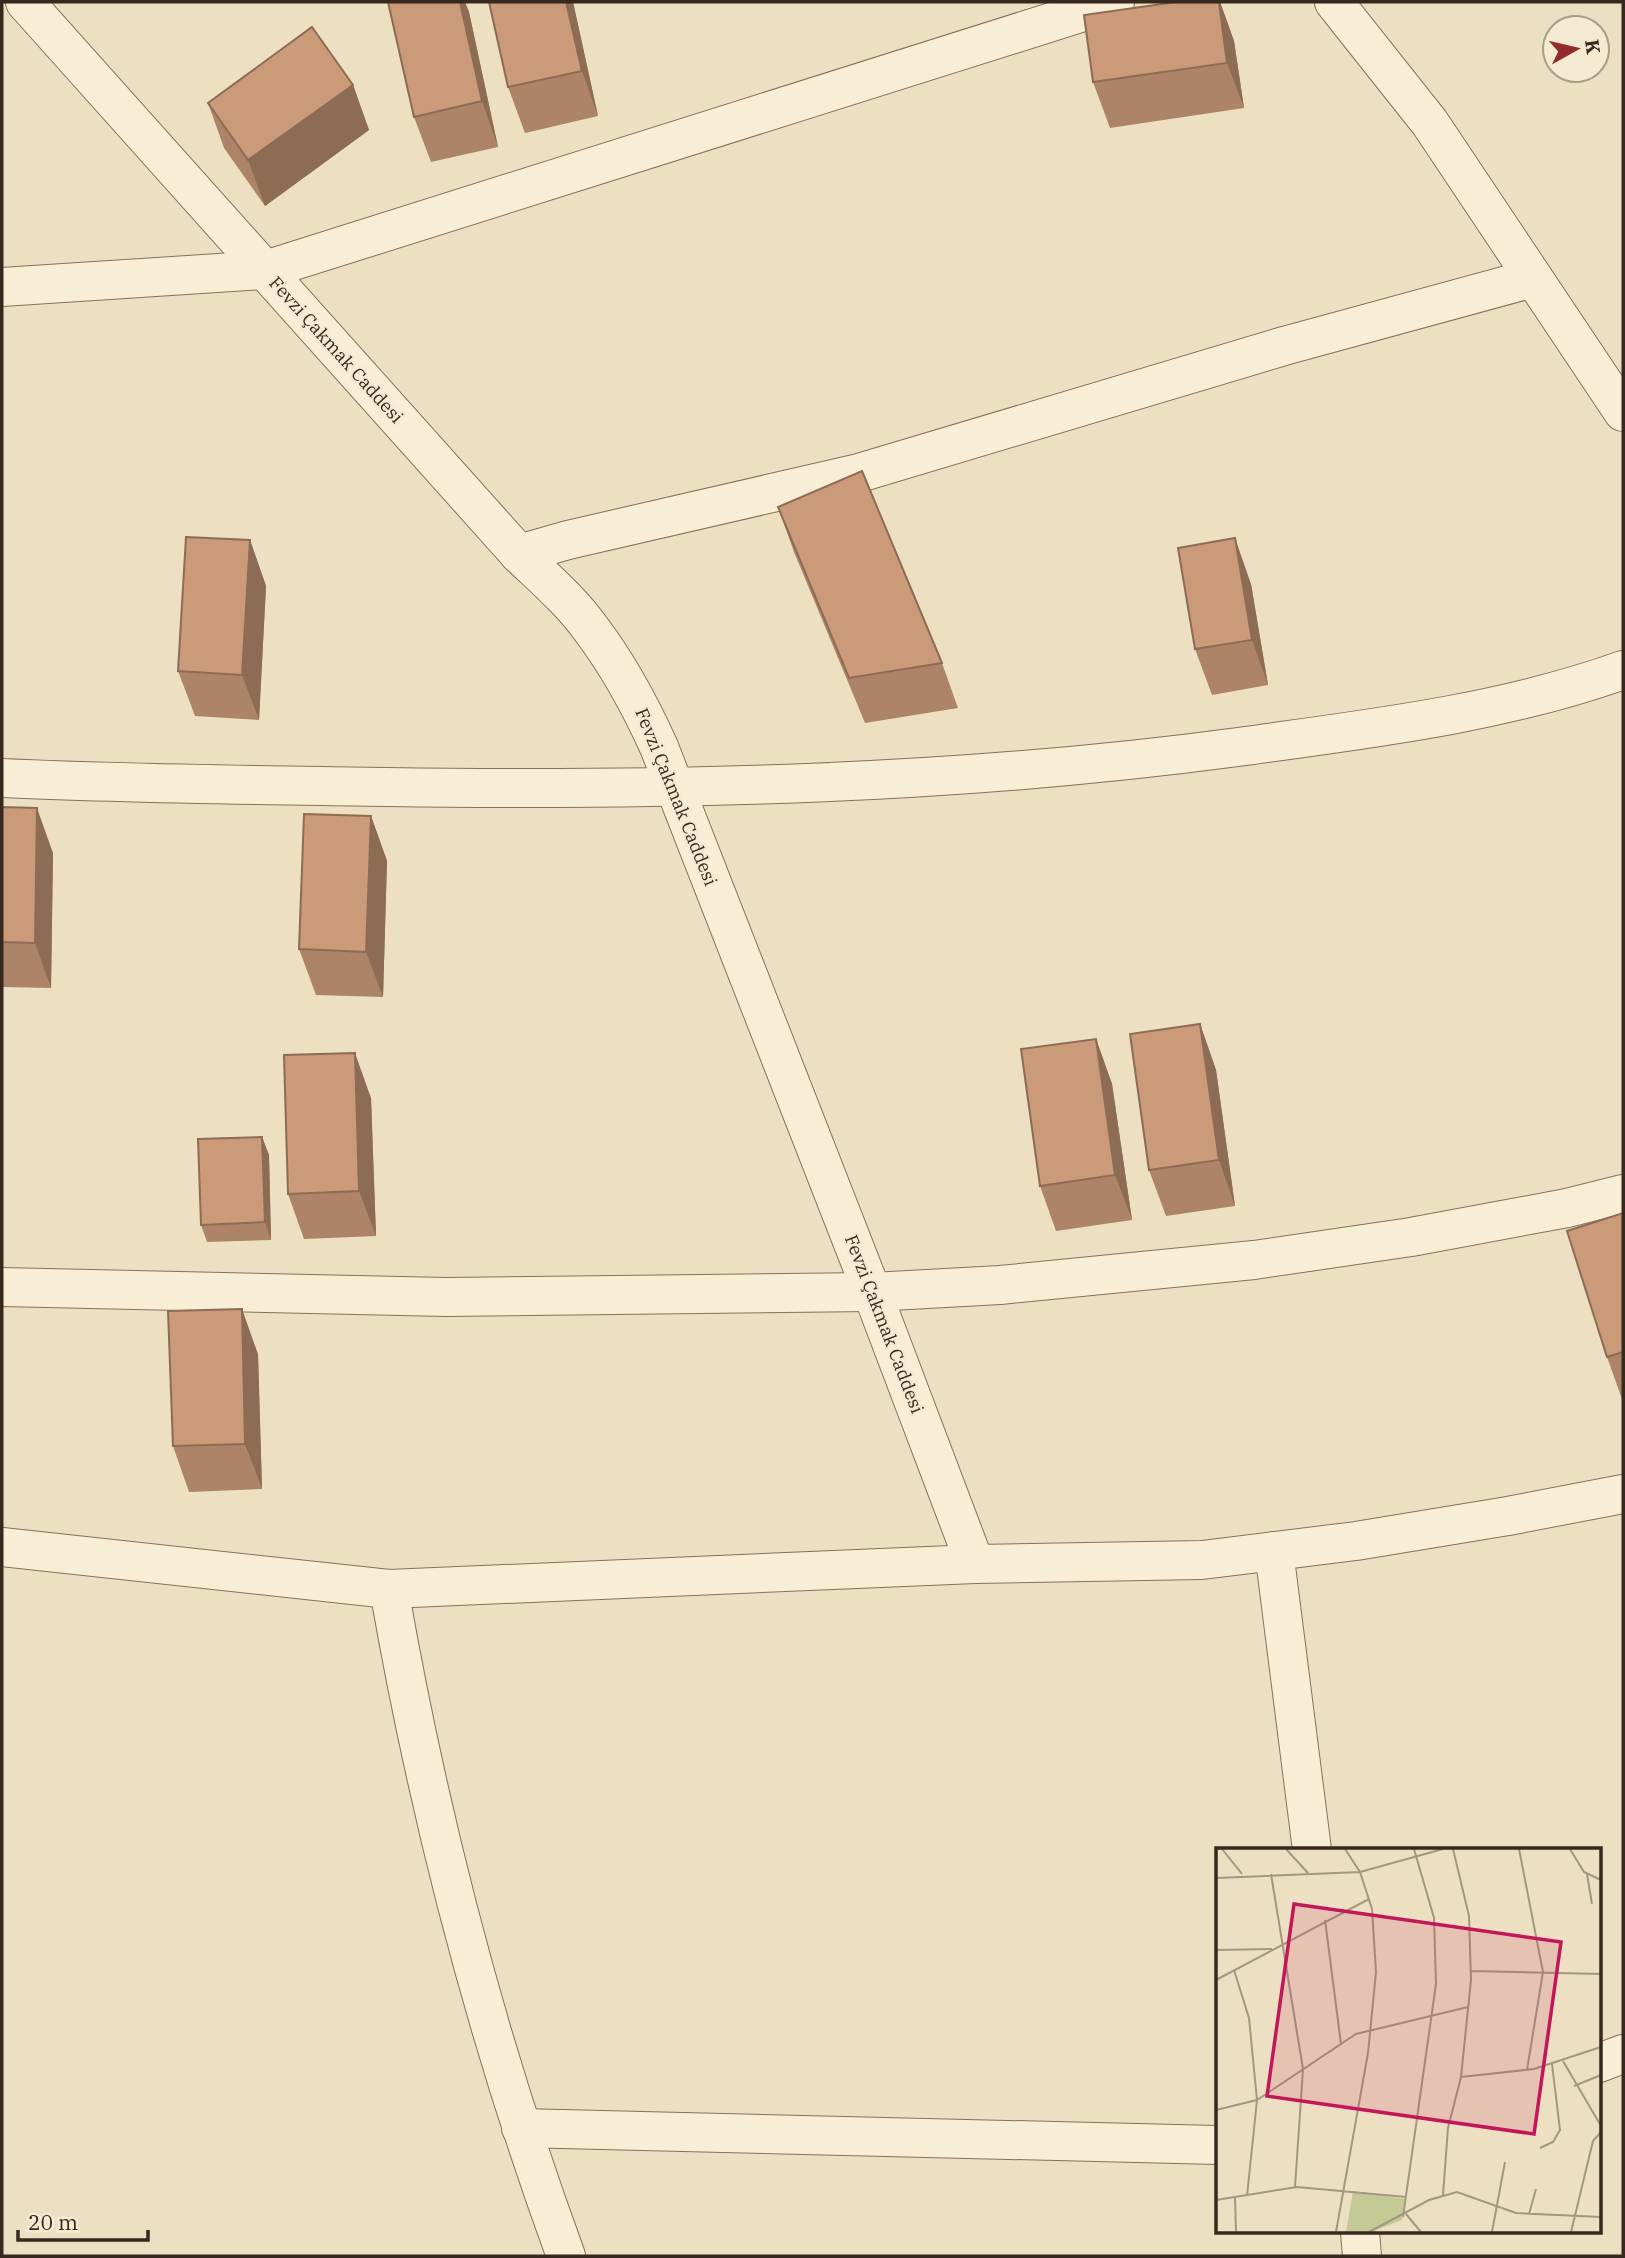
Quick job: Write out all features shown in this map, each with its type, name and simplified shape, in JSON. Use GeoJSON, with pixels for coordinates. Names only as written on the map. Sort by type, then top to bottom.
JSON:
{"type":"FeatureCollection","features":[{"type":"Feature","properties":{"kind":"street","name":"Fevzi Çakmak Caddesi"},"geometry":{"type":"LineString","coordinates":[[25,2],[519,554],[556,589],[590,627],[619,668],[655,737],[975,1564]]}},
{"type":"Feature","properties":{"kind":"street"},"geometry":{"type":"LineString","coordinates":[[2,287],[265,270],[1115,2]]}},
{"type":"Feature","properties":{"kind":"street"},"geometry":{"type":"LineString","coordinates":[[1334,2],[1430,123],[1623,412]]}},
{"type":"Feature","properties":{"kind":"street"},"geometry":{"type":"LineString","coordinates":[[519,554],[568,540],[859,473],[1284,346],[1534,278]]}},
{"type":"Feature","properties":{"kind":"street"},"geometry":{"type":"LineString","coordinates":[[2,778],[270,786],[674,788],[836,784],[996,774],[1156,758],[1296,739],[1473,710],[1536,696],[1623,670]]}},
{"type":"Feature","properties":{"kind":"street"},"geometry":{"type":"LineString","coordinates":[[2,1287],[446,1297],[872,1293],[1026,1283],[1254,1260],[1489,1224],[1567,1209],[1623,1194]]}},
{"type":"Feature","properties":{"kind":"street"},"geometry":{"type":"LineString","coordinates":[[2,1547],[389,1589],[975,1564],[1202,1560],[1356,1541],[1623,1494]]}},
{"type":"Feature","properties":{"kind":"street"},"geometry":{"type":"LineString","coordinates":[[1274,1551],[1312,1848]]}},
{"type":"Feature","properties":{"kind":"street"},"geometry":{"type":"LineString","coordinates":[[389,1589],[410,1708],[465,1942],[498,2058],[566,2256]]}},
{"type":"Feature","properties":{"kind":"street"},"geometry":{"type":"LineString","coordinates":[[1600,2063],[1623,2054]]}},
{"type":"Feature","properties":{"kind":"street"},"geometry":{"type":"LineString","coordinates":[[521,2128],[1216,2146]]}},
{"type":"Feature","properties":{"kind":"street"},"geometry":{"type":"LineString","coordinates":[[1360,2234],[1362,2256]]}},
{"type":"Feature","properties":{"kind":"building"},"geometry":{"type":"Polygon","coordinates":[[[388,2],[460,2],[482,101],[414,117],[388,2]]]}},
{"type":"Feature","properties":{"kind":"building"},"geometry":{"type":"Polygon","coordinates":[[[489,2],[566,2],[582,71],[508,87],[489,2]]]}},
{"type":"Feature","properties":{"kind":"building"},"geometry":{"type":"Polygon","coordinates":[[[1176,2],[1219,2],[1227,63],[1093,82],[1084,15],[1176,2]]]}},
{"type":"Feature","properties":{"kind":"building"},"geometry":{"type":"Polygon","coordinates":[[[312,27],[353,85],[248,160],[208,103],[312,27]]]}},
{"type":"Feature","properties":{"kind":"building"},"geometry":{"type":"Polygon","coordinates":[[[862,471],[942,663],[849,678],[778,507],[862,471]]]}},
{"type":"Feature","properties":{"kind":"building"},"geometry":{"type":"Polygon","coordinates":[[[186,537],[250,540],[242,675],[178,671],[186,537]]]}},
{"type":"Feature","properties":{"kind":"building"},"geometry":{"type":"Polygon","coordinates":[[[1235,538],[1252,640],[1195,649],[1178,548],[1235,538]]]}},
{"type":"Feature","properties":{"kind":"building"},"geometry":{"type":"Polygon","coordinates":[[[2,807],[37,808],[35,943],[2,942],[2,807]]]}},
{"type":"Feature","properties":{"kind":"building"},"geometry":{"type":"Polygon","coordinates":[[[304,814],[371,816],[366,952],[299,949],[304,814]]]}},
{"type":"Feature","properties":{"kind":"building"},"geometry":{"type":"Polygon","coordinates":[[[1200,1024],[1219,1160],[1149,1170],[1130,1034],[1200,1024]]]}},
{"type":"Feature","properties":{"kind":"building"},"geometry":{"type":"Polygon","coordinates":[[[1096,1039],[1115,1175],[1040,1186],[1021,1049],[1096,1039]]]}},
{"type":"Feature","properties":{"kind":"building"},"geometry":{"type":"Polygon","coordinates":[[[355,1053],[359,1191],[288,1194],[284,1055],[355,1053]]]}},
{"type":"Feature","properties":{"kind":"building"},"geometry":{"type":"Polygon","coordinates":[[[262,1137],[265,1222],[201,1225],[198,1139],[262,1137]]]}},
{"type":"Feature","properties":{"kind":"building"},"geometry":{"type":"Polygon","coordinates":[[[1623,1213],[1623,1352],[1607,1357],[1567,1231],[1623,1213]]]}},
{"type":"Feature","properties":{"kind":"building"},"geometry":{"type":"Polygon","coordinates":[[[242,1309],[245,1444],[173,1446],[168,1311],[242,1309]]]}}]}
